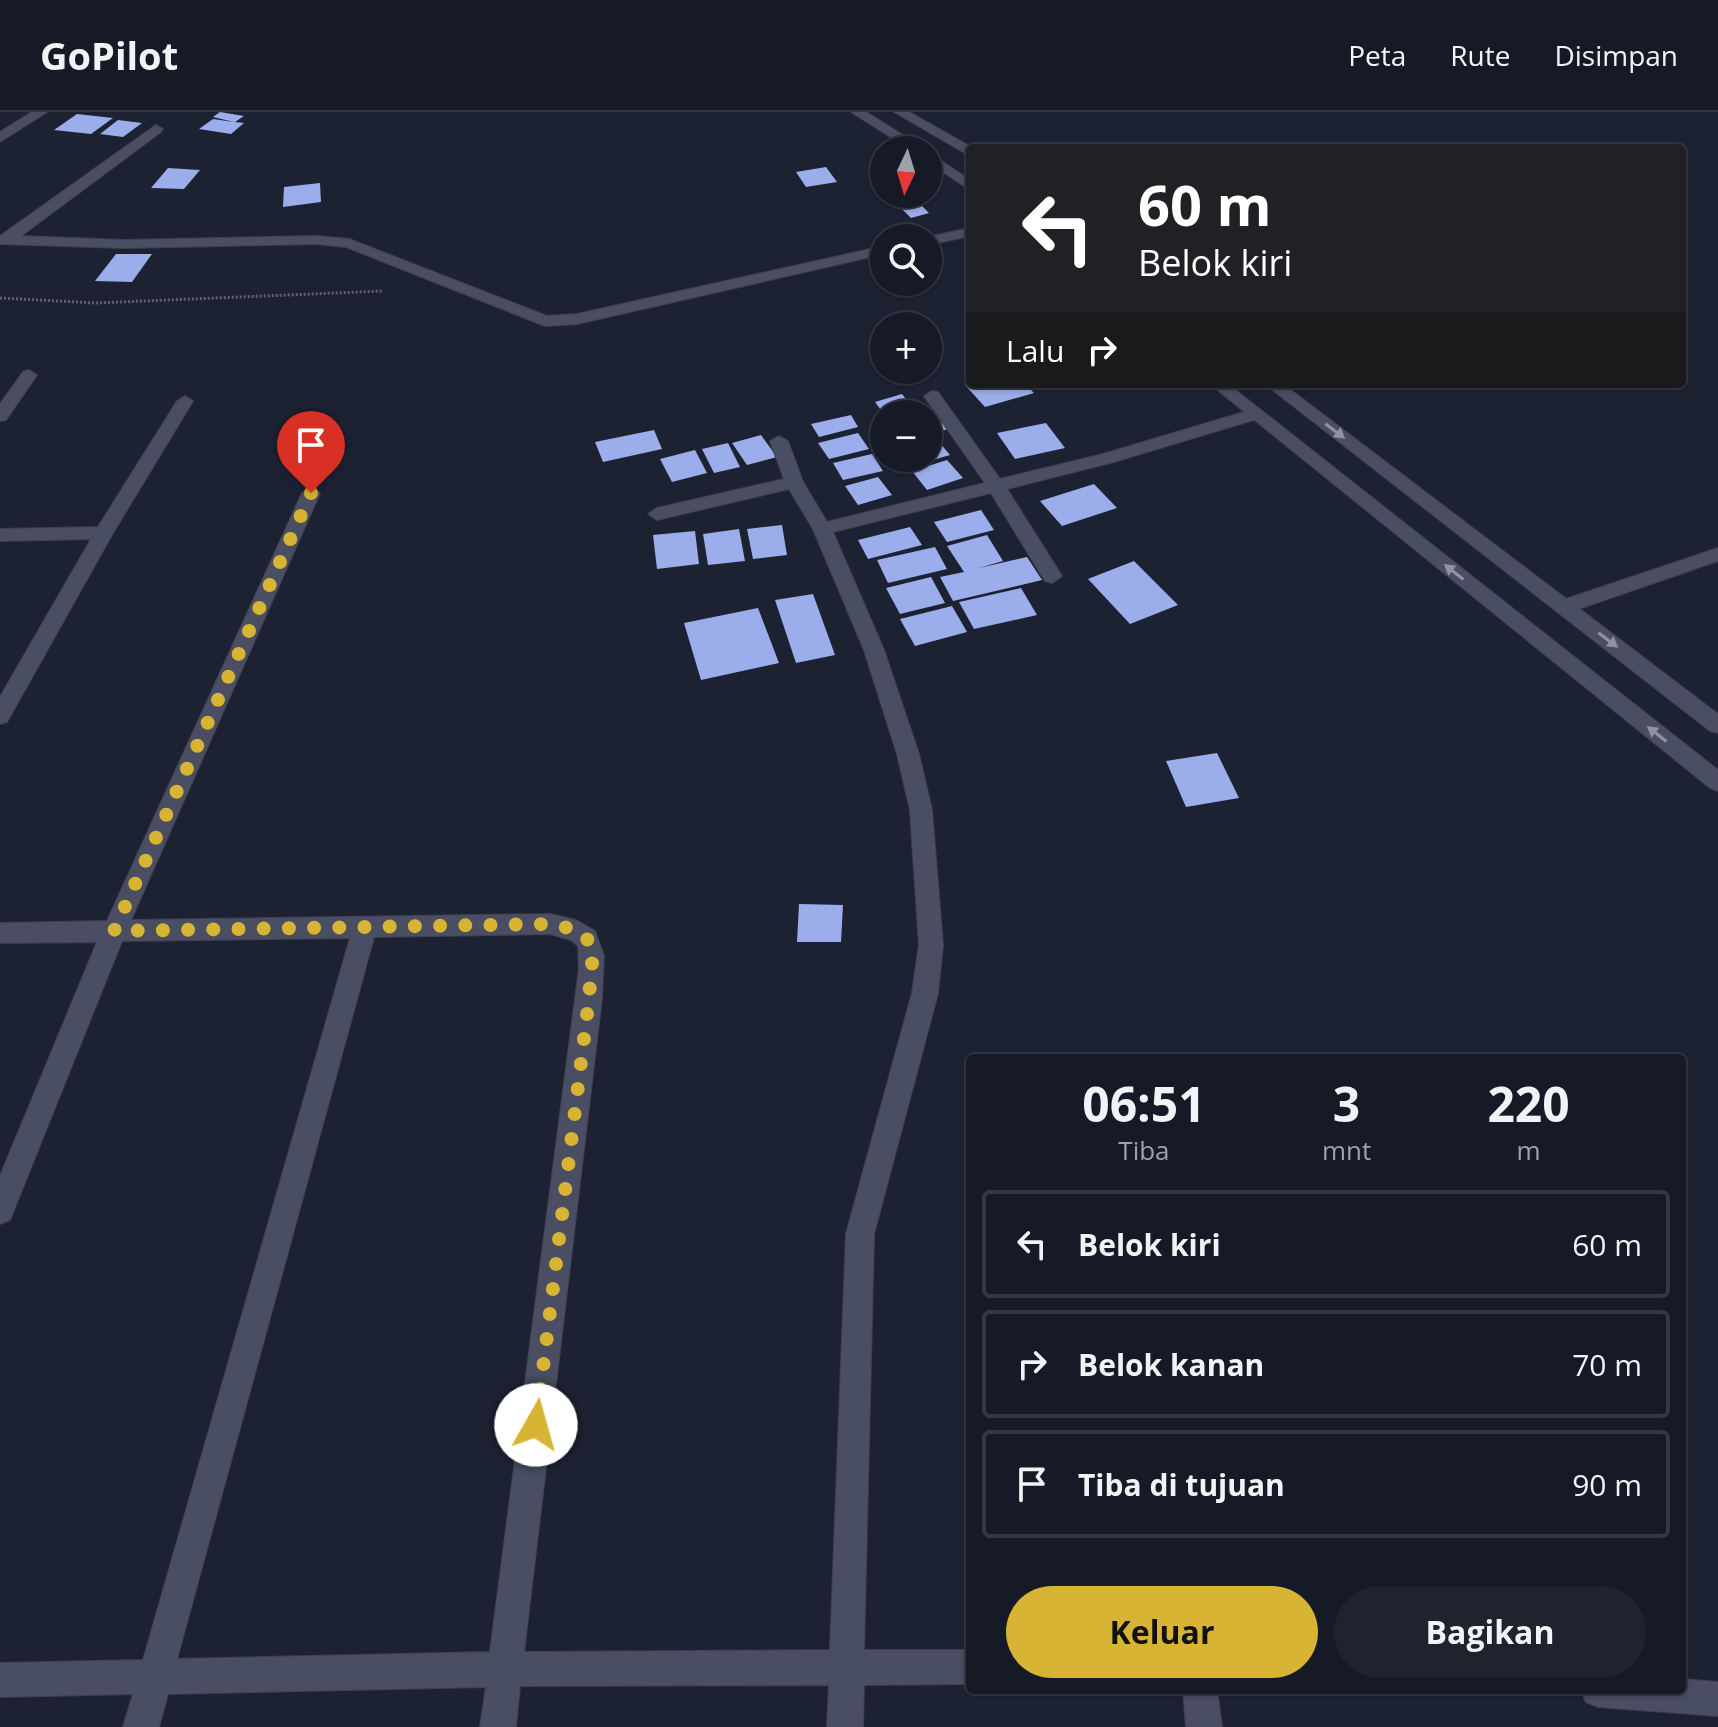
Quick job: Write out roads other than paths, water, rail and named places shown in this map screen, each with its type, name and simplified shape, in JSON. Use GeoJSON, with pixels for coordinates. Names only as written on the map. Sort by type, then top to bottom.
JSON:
{"type":"FeatureCollection","features":[{"type":"Feature","properties":{"kind":"street"},"geometry":{"type":"LineString","coordinates":[[0,138],[39,112]]}},
{"type":"Feature","properties":{"kind":"street"},"geometry":{"type":"LineString","coordinates":[[857,112],[897,136]]}},
{"type":"Feature","properties":{"kind":"street"},"geometry":{"type":"LineString","coordinates":[[900,112],[966,150]]}},
{"type":"Feature","properties":{"kind":"street"},"geometry":{"type":"LineString","coordinates":[[3,241],[156,129]]}},
{"type":"Feature","properties":{"kind":"street"},"geometry":{"type":"LineString","coordinates":[[942,166],[966,183]]}},
{"type":"Feature","properties":{"kind":"street"},"geometry":{"type":"LineString","coordinates":[[942,238],[966,233]]}},
{"type":"Feature","properties":{"kind":"street"},"geometry":{"type":"LineString","coordinates":[[3,241],[124,244],[316,240],[349,243],[545,321],[577,319],[870,253]]}},
{"type":"Feature","properties":{"kind":"street"},"geometry":{"type":"LineString","coordinates":[[0,416],[29,375]]}},
{"type":"Feature","properties":{"kind":"street"},"geometry":{"type":"LineString","coordinates":[[1223,388],[1254,414],[1544,617],[1718,725]]}},
{"type":"Feature","properties":{"kind":"street"},"geometry":{"type":"LineString","coordinates":[[1278,388],[1544,617],[1718,782]]}},
{"type":"Feature","properties":{"kind":"street"},"geometry":{"type":"LineString","coordinates":[[932,396],[996,486],[1052,576]]}},
{"type":"Feature","properties":{"kind":"street"},"geometry":{"type":"LineString","coordinates":[[0,716],[104,533],[185,401]]}},
{"type":"Feature","properties":{"kind":"street"},"geometry":{"type":"LineString","coordinates":[[822,529],[1108,458],[1254,414]]}},
{"type":"Feature","properties":{"kind":"street"},"geometry":{"type":"LineString","coordinates":[[779,441],[794,482],[822,529],[874,650],[908,754],[921,810],[931,945],[925,993],[860,1234],[844,1667],[845,1727]]}},
{"type":"Feature","properties":{"kind":"street"},"geometry":{"type":"LineString","coordinates":[[657,514],[794,482]]}},
{"type":"Feature","properties":{"kind":"street"},"geometry":{"type":"LineString","coordinates":[[0,1210],[114,931],[311,493]]}},
{"type":"Feature","properties":{"kind":"street"},"geometry":{"type":"LineString","coordinates":[[0,535],[104,533]]}},
{"type":"Feature","properties":{"kind":"street"},"geometry":{"type":"LineString","coordinates":[[1544,617],[1718,554]]}},
{"type":"Feature","properties":{"kind":"street"},"geometry":{"type":"LineString","coordinates":[[0,933],[550,924],[579,928],[588,938],[589,998],[498,1727]]}},
{"type":"Feature","properties":{"kind":"street"},"geometry":{"type":"LineString","coordinates":[[141,1727],[365,927]]}},
{"type":"Feature","properties":{"kind":"street"},"geometry":{"type":"LineString","coordinates":[[0,1680],[506,1669],[966,1667]]}},
{"type":"Feature","properties":{"kind":"street"},"geometry":{"type":"LineString","coordinates":[[1200,1694],[1204,1727]]}},
{"type":"Feature","properties":{"kind":"street"},"geometry":{"type":"LineString","coordinates":[[1651,1694],[1718,1699]]}}]}
